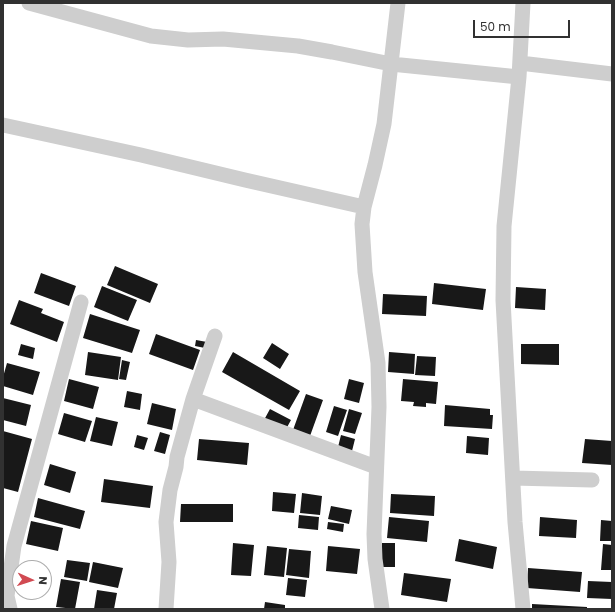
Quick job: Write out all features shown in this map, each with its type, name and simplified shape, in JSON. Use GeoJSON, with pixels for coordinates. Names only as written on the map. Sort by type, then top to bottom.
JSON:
{"type":"FeatureCollection","features":[{"type":"Feature","properties":{"kind":"street"},"geometry":{"type":"LineString","coordinates":[[29,3],[151,36],[188,40],[223,39],[298,46],[391,64],[612,74]]}},
{"type":"Feature","properties":{"kind":"street"},"geometry":{"type":"LineString","coordinates":[[382,609],[375,546],[376,467],[379,407],[378,363],[368,296],[362,224],[364,207],[384,124],[398,3]]}},
{"type":"Feature","properties":{"kind":"street"},"geometry":{"type":"LineString","coordinates":[[523,3],[520,70],[504,226],[503,300],[513,478],[523,609]]}},
{"type":"Feature","properties":{"kind":"street"},"geometry":{"type":"LineString","coordinates":[[3,125],[141,154],[245,180],[364,207]]}},
{"type":"Feature","properties":{"kind":"street"},"geometry":{"type":"LineString","coordinates":[[10,609],[7,592],[14,546],[81,302]]}},
{"type":"Feature","properties":{"kind":"street"},"geometry":{"type":"LineString","coordinates":[[166,609],[169,562],[166,522],[170,490],[193,399],[215,336]]}},
{"type":"Feature","properties":{"kind":"street"},"geometry":{"type":"LineString","coordinates":[[193,399],[376,467]]}},
{"type":"Feature","properties":{"kind":"street"},"geometry":{"type":"LineString","coordinates":[[513,478],[592,480]]}},
{"type":"Feature","properties":{"kind":"building"},"geometry":{"type":"Polygon","coordinates":[[[115,266],[158,284],[150,303],[107,285],[115,266]]]}},
{"type":"Feature","properties":{"kind":"building"},"geometry":{"type":"Polygon","coordinates":[[[41,273],[76,286],[69,306],[34,293],[41,273]]]}},
{"type":"Feature","properties":{"kind":"building"},"geometry":{"type":"Polygon","coordinates":[[[434,283],[486,289],[483,310],[432,304],[434,283]]]}},
{"type":"Feature","properties":{"kind":"building"},"geometry":{"type":"Polygon","coordinates":[[[102,286],[137,300],[128,321],[94,307],[102,286]]]}},
{"type":"Feature","properties":{"kind":"building"},"geometry":{"type":"Polygon","coordinates":[[[516,287],[546,289],[545,310],[515,308],[516,287]]]}},
{"type":"Feature","properties":{"kind":"building"},"geometry":{"type":"Polygon","coordinates":[[[383,294],[427,296],[426,316],[382,314],[383,294]]]}},
{"type":"Feature","properties":{"kind":"building"},"geometry":{"type":"Polygon","coordinates":[[[19,300],[43,309],[41,313],[64,322],[57,342],[10,324],[19,300]]]}},
{"type":"Feature","properties":{"kind":"building"},"geometry":{"type":"Polygon","coordinates":[[[90,314],[140,330],[132,353],[83,338],[90,314]]]}},
{"type":"Feature","properties":{"kind":"building"},"geometry":{"type":"Polygon","coordinates":[[[156,334],[200,350],[193,370],[149,354],[156,334]]]}},
{"type":"Feature","properties":{"kind":"building"},"geometry":{"type":"Polygon","coordinates":[[[196,340],[207,342],[205,348],[195,346],[196,340]]]}},
{"type":"Feature","properties":{"kind":"building"},"geometry":{"type":"Polygon","coordinates":[[[272,343],[289,354],[280,369],[263,358],[272,343]]]}},
{"type":"Feature","properties":{"kind":"building"},"geometry":{"type":"Polygon","coordinates":[[[21,344],[35,348],[33,359],[18,355],[21,344]]]}},
{"type":"Feature","properties":{"kind":"building"},"geometry":{"type":"Polygon","coordinates":[[[521,344],[559,344],[559,365],[521,364],[521,344]]]}},
{"type":"Feature","properties":{"kind":"building"},"geometry":{"type":"Polygon","coordinates":[[[88,352],[121,357],[118,380],[85,375],[88,352]]]}},
{"type":"Feature","properties":{"kind":"building"},"geometry":{"type":"Polygon","coordinates":[[[233,352],[300,391],[289,410],[222,372],[233,352]]]}},
{"type":"Feature","properties":{"kind":"building"},"geometry":{"type":"Polygon","coordinates":[[[389,352],[415,354],[414,374],[388,372],[389,352]]]}},
{"type":"Feature","properties":{"kind":"building"},"geometry":{"type":"Polygon","coordinates":[[[417,356],[436,357],[435,376],[415,375],[417,356]]]}},
{"type":"Feature","properties":{"kind":"building"},"geometry":{"type":"Polygon","coordinates":[[[122,360],[130,362],[126,380],[119,379],[122,360]]]}},
{"type":"Feature","properties":{"kind":"building"},"geometry":{"type":"Polygon","coordinates":[[[7,363],[40,372],[33,395],[3,386],[3,377],[7,363]]]}},
{"type":"Feature","properties":{"kind":"building"},"geometry":{"type":"Polygon","coordinates":[[[69,379],[99,387],[93,409],[64,401],[69,379]]]}},
{"type":"Feature","properties":{"kind":"building"},"geometry":{"type":"Polygon","coordinates":[[[349,379],[364,383],[359,403],[344,399],[349,379]]]}},
{"type":"Feature","properties":{"kind":"building"},"geometry":{"type":"Polygon","coordinates":[[[403,379],[438,382],[436,404],[426,403],[426,407],[413,406],[414,402],[401,401],[403,379]]]}},
{"type":"Feature","properties":{"kind":"building"},"geometry":{"type":"Polygon","coordinates":[[[127,391],[142,394],[140,410],[124,407],[127,391]]]}},
{"type":"Feature","properties":{"kind":"building"},"geometry":{"type":"Polygon","coordinates":[[[306,394],[323,400],[310,436],[293,430],[306,394]]]}},
{"type":"Feature","properties":{"kind":"building"},"geometry":{"type":"Polygon","coordinates":[[[3,398],[31,405],[26,426],[3,420],[3,398]]]}},
{"type":"Feature","properties":{"kind":"building"},"geometry":{"type":"Polygon","coordinates":[[[152,403],[176,409],[172,430],[147,424],[152,403]]]}},
{"type":"Feature","properties":{"kind":"building"},"geometry":{"type":"Polygon","coordinates":[[[445,405],[490,409],[490,415],[493,415],[492,429],[444,426],[445,405]]]}},
{"type":"Feature","properties":{"kind":"building"},"geometry":{"type":"Polygon","coordinates":[[[334,406],[347,410],[338,436],[326,432],[334,406]]]}},
{"type":"Feature","properties":{"kind":"building"},"geometry":{"type":"Polygon","coordinates":[[[270,409],[291,420],[285,431],[264,420],[270,409]]]}},
{"type":"Feature","properties":{"kind":"building"},"geometry":{"type":"Polygon","coordinates":[[[349,409],[362,413],[355,434],[343,431],[349,409]]]}},
{"type":"Feature","properties":{"kind":"building"},"geometry":{"type":"Polygon","coordinates":[[[64,413],[92,421],[85,442],[58,434],[64,413]]]}},
{"type":"Feature","properties":{"kind":"building"},"geometry":{"type":"Polygon","coordinates":[[[96,417],[118,422],[112,446],[90,441],[96,417]]]}},
{"type":"Feature","properties":{"kind":"building"},"geometry":{"type":"Polygon","coordinates":[[[3,431],[32,439],[18,492],[3,488],[3,431]]]}},
{"type":"Feature","properties":{"kind":"building"},"geometry":{"type":"Polygon","coordinates":[[[160,432],[170,435],[165,454],[154,451],[160,432]]]}},
{"type":"Feature","properties":{"kind":"building"},"geometry":{"type":"Polygon","coordinates":[[[137,435],[148,438],[144,450],[134,447],[137,435]]]}},
{"type":"Feature","properties":{"kind":"building"},"geometry":{"type":"Polygon","coordinates":[[[341,435],[355,439],[352,451],[338,447],[341,435]]]}},
{"type":"Feature","properties":{"kind":"building"},"geometry":{"type":"Polygon","coordinates":[[[467,436],[489,438],[488,455],[466,453],[467,436]]]}},
{"type":"Feature","properties":{"kind":"building"},"geometry":{"type":"Polygon","coordinates":[[[199,439],[249,443],[247,465],[197,460],[199,439]]]}},
{"type":"Feature","properties":{"kind":"building"},"geometry":{"type":"Polygon","coordinates":[[[585,439],[612,441],[612,465],[582,463],[585,439]]]}},
{"type":"Feature","properties":{"kind":"building"},"geometry":{"type":"Polygon","coordinates":[[[50,464],[76,472],[70,493],[44,485],[50,464]]]}},
{"type":"Feature","properties":{"kind":"building"},"geometry":{"type":"Polygon","coordinates":[[[104,479],[153,486],[150,508],[101,502],[104,479]]]}},
{"type":"Feature","properties":{"kind":"building"},"geometry":{"type":"Polygon","coordinates":[[[273,492],[296,494],[294,513],[272,511],[273,492]]]}},
{"type":"Feature","properties":{"kind":"building"},"geometry":{"type":"Polygon","coordinates":[[[302,493],[322,496],[320,515],[300,513],[302,493]]]}},
{"type":"Feature","properties":{"kind":"building"},"geometry":{"type":"Polygon","coordinates":[[[391,494],[435,496],[434,516],[390,513],[391,494]]]}},
{"type":"Feature","properties":{"kind":"building"},"geometry":{"type":"Polygon","coordinates":[[[38,498],[85,511],[80,529],[34,517],[38,498]]]}},
{"type":"Feature","properties":{"kind":"building"},"geometry":{"type":"Polygon","coordinates":[[[181,504],[233,504],[233,522],[180,522],[181,504]]]}},
{"type":"Feature","properties":{"kind":"building"},"geometry":{"type":"Polygon","coordinates":[[[331,506],[352,510],[349,524],[328,519],[331,506]]]}},
{"type":"Feature","properties":{"kind":"building"},"geometry":{"type":"Polygon","coordinates":[[[299,515],[319,517],[318,530],[298,528],[299,515]]]}},
{"type":"Feature","properties":{"kind":"building"},"geometry":{"type":"Polygon","coordinates":[[[389,517],[429,521],[427,542],[387,538],[389,517]]]}},
{"type":"Feature","properties":{"kind":"building"},"geometry":{"type":"Polygon","coordinates":[[[540,517],[577,520],[576,538],[539,536],[540,517]]]}},
{"type":"Feature","properties":{"kind":"building"},"geometry":{"type":"Polygon","coordinates":[[[601,520],[612,521],[612,541],[600,541],[601,520]]]}},
{"type":"Feature","properties":{"kind":"building"},"geometry":{"type":"Polygon","coordinates":[[[31,521],[63,528],[58,551],[26,544],[31,521]]]}},
{"type":"Feature","properties":{"kind":"building"},"geometry":{"type":"Polygon","coordinates":[[[328,522],[344,524],[343,532],[327,529],[328,522]]]}},
{"type":"Feature","properties":{"kind":"building"},"geometry":{"type":"Polygon","coordinates":[[[459,539],[497,547],[493,569],[455,561],[459,539]]]}},
{"type":"Feature","properties":{"kind":"building"},"geometry":{"type":"Polygon","coordinates":[[[233,543],[254,545],[251,576],[231,575],[233,543]]]}},
{"type":"Feature","properties":{"kind":"building"},"geometry":{"type":"Polygon","coordinates":[[[382,543],[395,543],[395,567],[381,567],[382,543]]]}},
{"type":"Feature","properties":{"kind":"building"},"geometry":{"type":"Polygon","coordinates":[[[603,544],[612,545],[612,570],[601,570],[603,544]]]}},
{"type":"Feature","properties":{"kind":"building"},"geometry":{"type":"Polygon","coordinates":[[[267,546],[287,548],[284,577],[264,575],[267,546]]]}},
{"type":"Feature","properties":{"kind":"building"},"geometry":{"type":"Polygon","coordinates":[[[328,546],[360,549],[357,574],[326,571],[328,546]]]}},
{"type":"Feature","properties":{"kind":"building"},"geometry":{"type":"Polygon","coordinates":[[[289,549],[311,551],[309,578],[286,575],[289,549]]]}},
{"type":"Feature","properties":{"kind":"building"},"geometry":{"type":"Polygon","coordinates":[[[67,560],[90,563],[87,581],[64,577],[67,560]]]}},
{"type":"Feature","properties":{"kind":"building"},"geometry":{"type":"Polygon","coordinates":[[[93,562],[123,568],[118,588],[89,582],[93,562]]]}},
{"type":"Feature","properties":{"kind":"building"},"geometry":{"type":"Polygon","coordinates":[[[528,568],[582,572],[580,592],[527,588],[528,568]]]}},
{"type":"Feature","properties":{"kind":"building"},"geometry":{"type":"Polygon","coordinates":[[[404,573],[451,579],[447,602],[401,595],[404,573]]]}},
{"type":"Feature","properties":{"kind":"building"},"geometry":{"type":"Polygon","coordinates":[[[288,578],[307,580],[305,597],[286,595],[288,578]]]}},
{"type":"Feature","properties":{"kind":"building"},"geometry":{"type":"Polygon","coordinates":[[[61,579],[80,582],[75,609],[56,607],[61,579]]]}},
{"type":"Feature","properties":{"kind":"building"},"geometry":{"type":"Polygon","coordinates":[[[588,581],[612,582],[612,599],[587,598],[588,581]]]}},
{"type":"Feature","properties":{"kind":"building"},"geometry":{"type":"Polygon","coordinates":[[[97,590],[117,593],[114,609],[94,609],[97,590]]]}},
{"type":"Feature","properties":{"kind":"building"},"geometry":{"type":"Polygon","coordinates":[[[265,602],[285,605],[285,609],[264,609],[265,602]]]}},
{"type":"Feature","properties":{"kind":"building"},"geometry":{"type":"Polygon","coordinates":[[[532,604],[587,607],[587,609],[532,609],[532,604]]]}}]}
